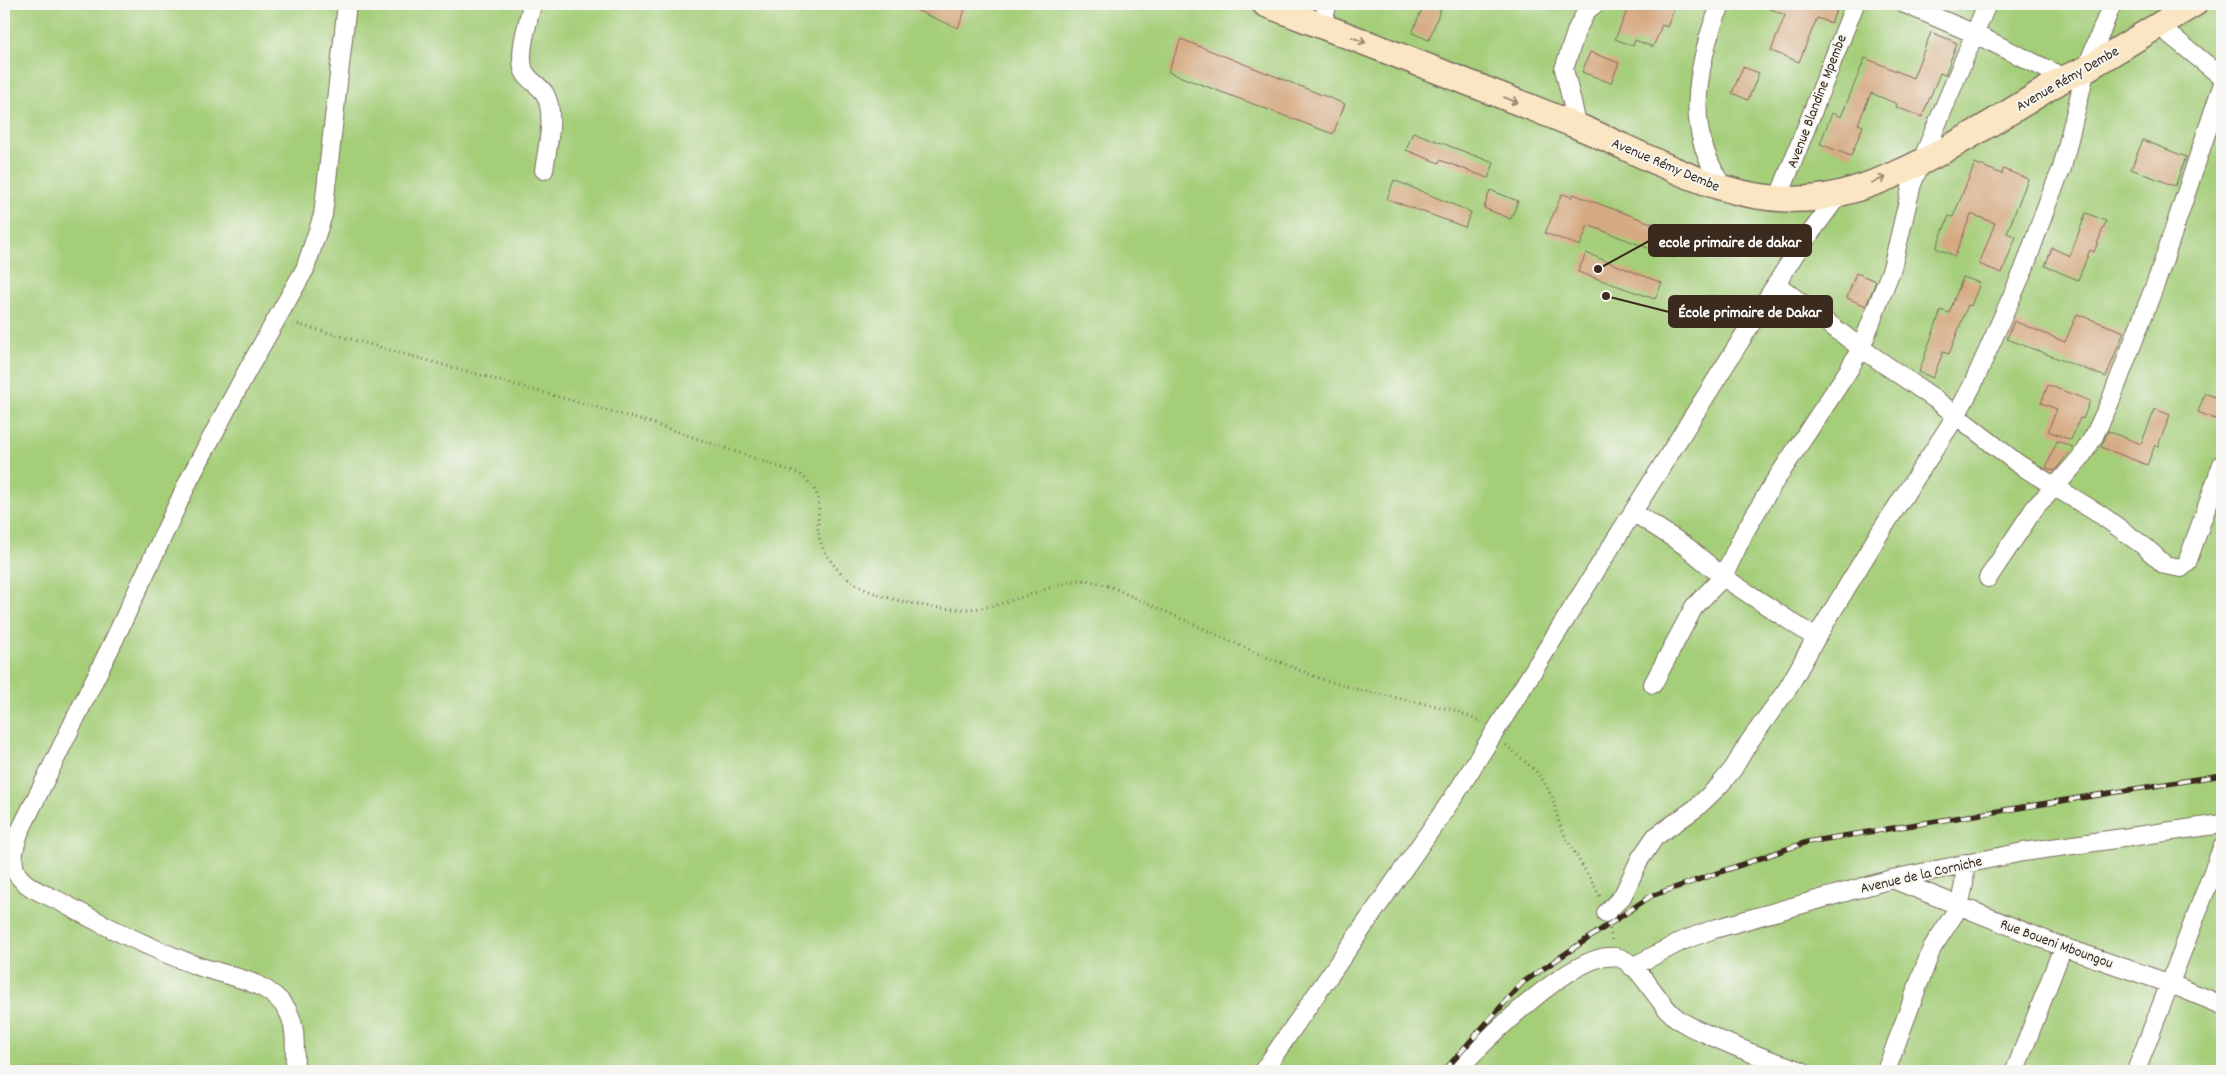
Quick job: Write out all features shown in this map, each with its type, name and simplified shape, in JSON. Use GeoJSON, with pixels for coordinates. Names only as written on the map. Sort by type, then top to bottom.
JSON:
{"type":"FeatureCollection","features":[{"type":"Feature","properties":{"kind":"street"},"geometry":{"type":"LineString","coordinates":[[4,868],[19,833],[115,638],[190,478],[305,269],[316,243],[323,215],[347,4]]}},
{"type":"Feature","properties":{"kind":"street"},"geometry":{"type":"LineString","coordinates":[[532,4],[523,52],[523,67],[525,75],[544,93],[548,102],[548,145],[544,170]]}},
{"type":"Feature","properties":{"kind":"street","name":"Avenue Rémy Dembe"},"geometry":{"type":"LineString","coordinates":[[1265,4],[1324,14],[1703,182],[1724,189],[1778,199],[1814,198],[1840,193],[1920,164],[2194,4]]}},
{"type":"Feature","properties":{"kind":"street"},"geometry":{"type":"LineString","coordinates":[[1578,127],[1564,69],[1577,28],[1587,10],[1595,4]]}},
{"type":"Feature","properties":{"kind":"street"},"geometry":{"type":"LineString","coordinates":[[1722,4],[1714,19],[1707,42],[1696,97],[1697,117],[1705,153],[1710,167],[1724,189]]}},
{"type":"Feature","properties":{"kind":"street","name":"Avenue Blandine Mpembe"},"geometry":{"type":"LineString","coordinates":[[1778,199],[1854,4]]}},
{"type":"Feature","properties":{"kind":"street"},"geometry":{"type":"LineString","coordinates":[[1905,4],[2076,74]]}},
{"type":"Feature","properties":{"kind":"street"},"geometry":{"type":"LineString","coordinates":[[1653,684],[1694,606],[1723,577],[1744,533],[1771,487],[1848,371],[1861,348],[1887,284],[1912,184],[1987,4]]}},
{"type":"Feature","properties":{"kind":"street"},"geometry":{"type":"LineString","coordinates":[[1606,912],[1622,898],[1640,859],[1655,837],[1696,808],[1719,786],[1733,769],[1749,742],[1788,688],[1879,534],[1956,416],[1972,386],[2024,269],[2062,168],[2076,74],[2112,4]]}},
{"type":"Feature","properties":{"kind":"street"},"geometry":{"type":"LineString","coordinates":[[2158,25],[2222,76]]}},
{"type":"Feature","properties":{"kind":"street"},"geometry":{"type":"LineString","coordinates":[[1988,578],[2036,506],[2056,487],[2081,457],[2094,436],[2124,369],[2195,174],[2222,86]]}},
{"type":"Feature","properties":{"kind":"street"},"geometry":{"type":"LineString","coordinates":[[1263,1071],[1457,792],[1795,254],[1840,193]]}},
{"type":"Feature","properties":{"kind":"street"},"geometry":{"type":"LineString","coordinates":[[1776,284],[2017,463],[2101,515],[2145,547],[2165,565],[2172,568],[2181,568],[2187,563],[2217,497],[2222,464]]}},
{"type":"Feature","properties":{"kind":"street"},"geometry":{"type":"LineString","coordinates":[[1633,512],[1687,547],[1723,577],[1816,638]]}},
{"type":"Feature","properties":{"kind":"street","name":"Avenue de la Corniche"},"geometry":{"type":"LineString","coordinates":[[1632,967],[1682,941],[1714,929],[1892,879],[2023,852],[2222,824]]}},
{"type":"Feature","properties":{"kind":"street"},"geometry":{"type":"LineString","coordinates":[[14,847],[16,872],[33,889],[150,947],[195,965],[261,987],[272,994],[287,1010],[291,1021],[294,1034],[295,1071]]}},
{"type":"Feature","properties":{"kind":"street"},"geometry":{"type":"LineString","coordinates":[[2136,1071],[2222,848]]}},
{"type":"Feature","properties":{"kind":"street"},"geometry":{"type":"LineString","coordinates":[[1886,1071],[1932,948],[1940,932],[1959,907],[1964,884],[1965,863]]}},
{"type":"Feature","properties":{"kind":"street","name":"Rue Boueni Mboungou"},"geometry":{"type":"LineString","coordinates":[[1892,879],[2062,947],[2171,984],[2222,1005]]}},
{"type":"Feature","properties":{"kind":"street"},"geometry":{"type":"LineString","coordinates":[[2015,1071],[2062,947]]}},
{"type":"Feature","properties":{"kind":"street"},"geometry":{"type":"LineString","coordinates":[[1456,1071],[1499,1028],[1561,978],[1602,958],[1616,957],[1632,967],[1665,1007],[1683,1023],[1746,1053],[1802,1071]]}},
{"type":"Feature","properties":{"kind":"path"},"geometry":{"type":"LineString","coordinates":[[277,319],[652,423],[800,474],[811,485],[818,496],[820,511],[818,530],[827,556],[859,588],[876,594],[921,604],[978,608],[1074,581],[1090,581],[1119,590],[1291,668],[1360,690],[1464,713],[1485,723],[1494,734],[1536,770],[1544,782],[1552,797],[1561,829],[1602,898],[1616,957]]}},
{"type":"Feature","properties":{"kind":"green space"},"geometry":{"type":"Polygon","coordinates":[[[4,4],[2222,4],[2222,1071],[4,1071],[4,4]]]}},
{"type":"Feature","properties":{"kind":"building"},"geometry":{"type":"Polygon","coordinates":[[[901,4],[949,4],[965,10],[958,28],[901,4]]]}},
{"type":"Feature","properties":{"kind":"building"},"geometry":{"type":"Polygon","coordinates":[[[1424,4],[1441,8],[1429,40],[1412,33],[1424,4]]]}},
{"type":"Feature","properties":{"kind":"building"},"geometry":{"type":"Polygon","coordinates":[[[1630,4],[1676,4],[1667,27],[1662,25],[1653,47],[1635,40],[1633,46],[1615,39],[1630,4]]]}},
{"type":"Feature","properties":{"kind":"building"},"geometry":{"type":"Polygon","coordinates":[[[1759,4],[1839,4],[1831,23],[1817,18],[1799,62],[1771,51],[1785,15],[1759,4]]]}},
{"type":"Feature","properties":{"kind":"building"},"geometry":{"type":"Polygon","coordinates":[[[1931,32],[1957,43],[1945,75],[1940,73],[1922,117],[1896,107],[1897,104],[1871,93],[1858,124],[1863,126],[1851,156],[1820,144],[1832,113],[1841,117],[1865,58],[1913,78],[1931,32]]]}},
{"type":"Feature","properties":{"kind":"building"},"geometry":{"type":"Polygon","coordinates":[[[1181,39],[1345,104],[1333,134],[1168,72],[1181,39]]]}},
{"type":"Feature","properties":{"kind":"building"},"geometry":{"type":"Polygon","coordinates":[[[1590,52],[1619,63],[1611,83],[1582,72],[1590,52]]]}},
{"type":"Feature","properties":{"kind":"building"},"geometry":{"type":"Polygon","coordinates":[[[1743,67],[1759,73],[1748,100],[1732,93],[1743,67]]]}},
{"type":"Feature","properties":{"kind":"building"},"geometry":{"type":"Polygon","coordinates":[[[1413,132],[1494,163],[1488,178],[1440,160],[1439,163],[1406,150],[1413,132]]]}},
{"type":"Feature","properties":{"kind":"building"},"geometry":{"type":"Polygon","coordinates":[[[2143,140],[2186,157],[2175,186],[2131,169],[2143,140]]]}},
{"type":"Feature","properties":{"kind":"building"},"geometry":{"type":"Polygon","coordinates":[[[1975,163],[2002,174],[2003,169],[2028,179],[2007,233],[2016,237],[2002,273],[1979,264],[1995,223],[1971,214],[1955,256],[1936,248],[1949,216],[1953,217],[1975,163]]]}},
{"type":"Feature","properties":{"kind":"building"},"geometry":{"type":"Polygon","coordinates":[[[1394,180],[1471,212],[1465,227],[1387,199],[1394,180]]]}},
{"type":"Feature","properties":{"kind":"building"},"geometry":{"type":"Polygon","coordinates":[[[1490,190],[1518,201],[1511,219],[1484,208],[1490,190]]]}},
{"type":"Feature","properties":{"kind":"building"},"geometry":{"type":"Polygon","coordinates":[[[1562,194],[1572,197],[1573,194],[1683,235],[1674,258],[1588,225],[1580,246],[1545,233],[1562,194]]]}},
{"type":"Feature","properties":{"kind":"building"},"geometry":{"type":"Polygon","coordinates":[[[2086,213],[2106,221],[2094,252],[2090,250],[2078,280],[2045,266],[2052,248],[2070,256],[2086,213]]]}},
{"type":"Feature","properties":{"kind":"building"},"geometry":{"type":"Polygon","coordinates":[[[1586,253],[1662,283],[1655,299],[1578,272],[1586,253]]]}},
{"type":"Feature","properties":{"kind":"building"},"geometry":{"type":"Polygon","coordinates":[[[1856,273],[1876,281],[1866,306],[1847,298],[1856,273]]]}},
{"type":"Feature","properties":{"kind":"building"},"geometry":{"type":"Polygon","coordinates":[[[1963,277],[1980,283],[1971,306],[1968,305],[1949,354],[1943,352],[1933,378],[1919,372],[1941,310],[1949,313],[1963,277]]]}},
{"type":"Feature","properties":{"kind":"building"},"geometry":{"type":"Polygon","coordinates":[[[2077,314],[2124,332],[2106,377],[2007,339],[2014,321],[2065,342],[2077,314]]]}},
{"type":"Feature","properties":{"kind":"building"},"geometry":{"type":"Polygon","coordinates":[[[2048,385],[2090,401],[2083,419],[2080,418],[2071,440],[2048,431],[2057,409],[2041,403],[2048,385]]]}},
{"type":"Feature","properties":{"kind":"building"},"geometry":{"type":"Polygon","coordinates":[[[2205,393],[2222,400],[2222,422],[2198,412],[2205,393]]]}},
{"type":"Feature","properties":{"kind":"building"},"geometry":{"type":"Polygon","coordinates":[[[2155,409],[2170,415],[2158,446],[2155,445],[2147,465],[2101,447],[2108,431],[2141,444],[2155,409]]]}},
{"type":"Feature","properties":{"kind":"building"},"geometry":{"type":"Polygon","coordinates":[[[2057,441],[2073,447],[2055,471],[2046,468],[2057,441]]]}},
{"type":"Feature","properties":{"kind":"railway"},"geometry":{"type":"LineString","coordinates":[[1444,1071],[1522,983],[1651,896],[1807,842],[2222,775]]}},
{"type":"Feature","properties":{"kind":"place","name":"ecole primaire de dakar"},"geometry":{"type":"Point","coordinates":[1598,269]}},
{"type":"Feature","properties":{"kind":"place","name":"École primaire de Dakar"},"geometry":{"type":"Point","coordinates":[1606,296]}}]}
